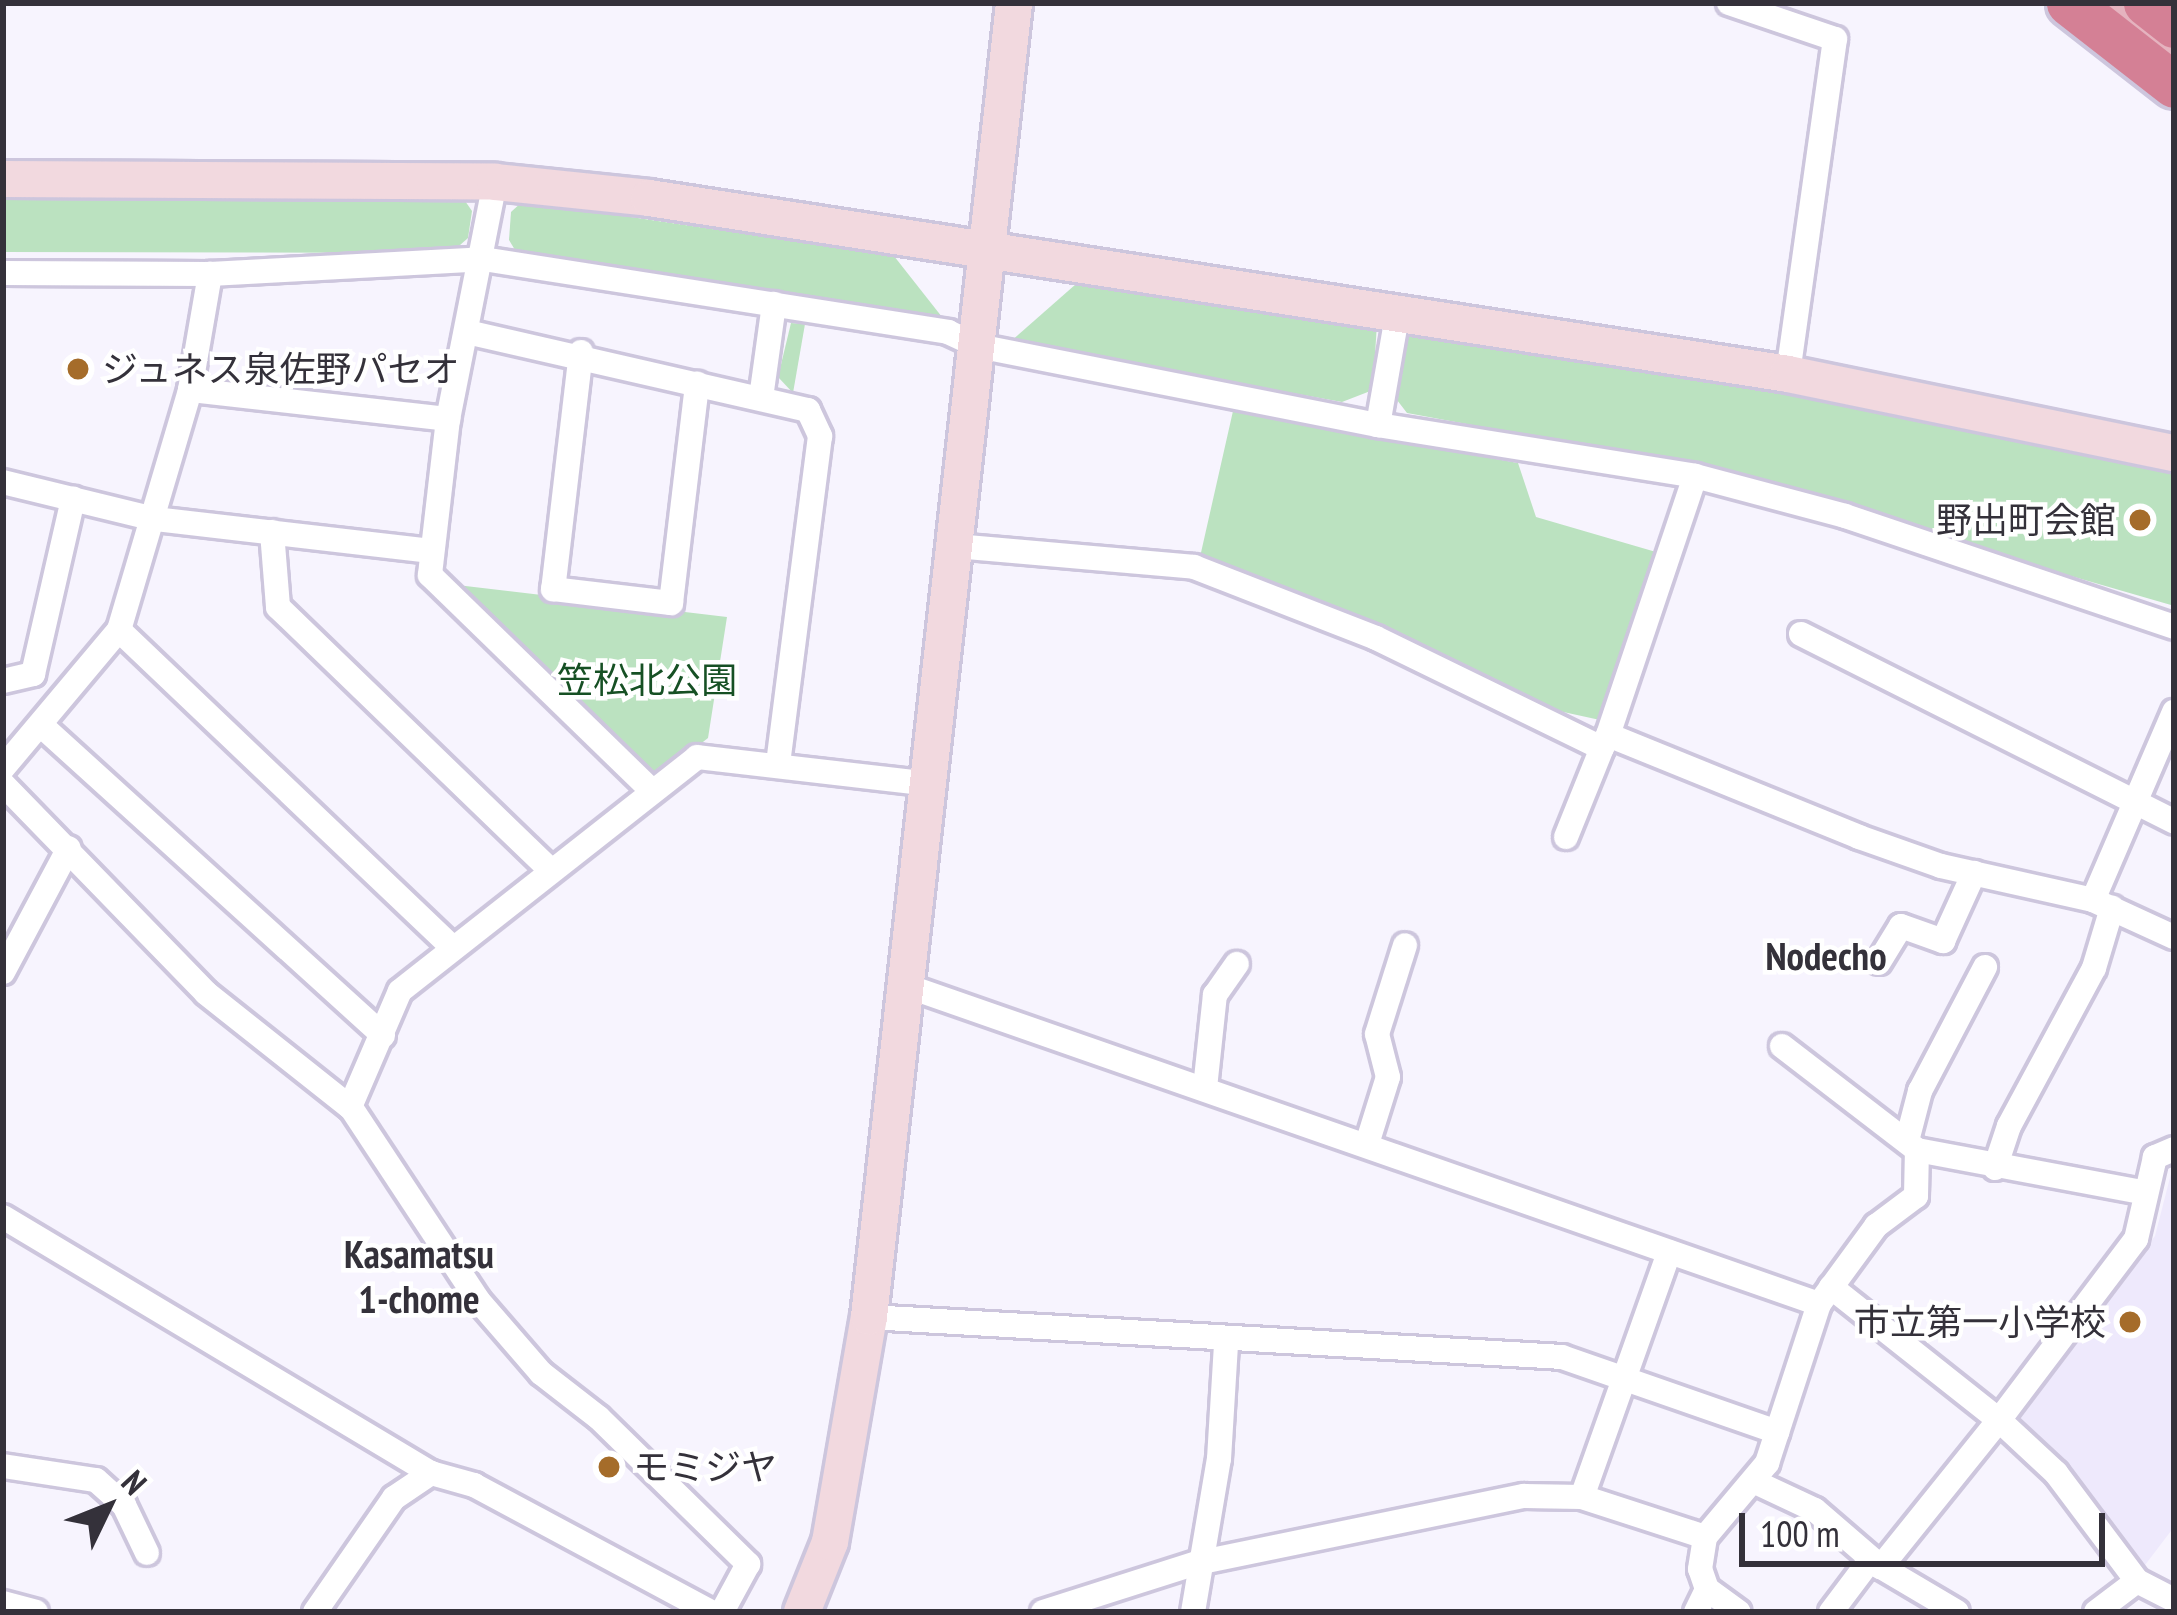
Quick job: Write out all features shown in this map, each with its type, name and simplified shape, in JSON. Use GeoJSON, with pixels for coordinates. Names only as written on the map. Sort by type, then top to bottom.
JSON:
{"type":"FeatureCollection","features":[{"type":"Feature","properties":{"kind":"highway"},"geometry":{"type":"LineString","coordinates":[[2069,3],[2174,85]]}},
{"type":"Feature","properties":{"kind":"highway"},"geometry":{"type":"LineString","coordinates":[[2146,3],[2174,25]]}},
{"type":"Feature","properties":{"kind":"main road"},"geometry":{"type":"LineString","coordinates":[[2108,3],[2174,55]]}},
{"type":"Feature","properties":{"kind":"street"},"geometry":{"type":"LineString","coordinates":[[802,1612],[830,1542],[869,1317],[1014,3]]}},
{"type":"Feature","properties":{"kind":"street"},"geometry":{"type":"LineString","coordinates":[[1729,3],[1835,39],[1788,374]]}},
{"type":"Feature","properties":{"kind":"street"},"geometry":{"type":"LineString","coordinates":[[3,179],[495,182],[987,248],[1398,310],[1788,374],[2174,454]]}},
{"type":"Feature","properties":{"kind":"street"},"geometry":{"type":"LineString","coordinates":[[495,182],[448,419],[430,575],[652,790]]}},
{"type":"Feature","properties":{"kind":"street"},"geometry":{"type":"LineString","coordinates":[[3,272],[210,274],[483,259],[948,332],[978,346],[1378,425],[1695,476],[1845,516],[2174,627]]}},
{"type":"Feature","properties":{"kind":"street"},"geometry":{"type":"LineString","coordinates":[[3,768],[43,727],[119,630],[190,390],[210,274]]}},
{"type":"Feature","properties":{"kind":"street"},"geometry":{"type":"LineString","coordinates":[[761,398],[774,304]]}},
{"type":"Feature","properties":{"kind":"street"},"geometry":{"type":"LineString","coordinates":[[1378,425],[1398,310]]}},
{"type":"Feature","properties":{"kind":"street"},"geometry":{"type":"LineString","coordinates":[[467,332],[580,352],[808,410],[820,436],[778,764]]}},
{"type":"Feature","properties":{"kind":"street"},"geometry":{"type":"LineString","coordinates":[[580,352],[553,589],[671,603],[697,384]]}},
{"type":"Feature","properties":{"kind":"street"},"geometry":{"type":"LineString","coordinates":[[190,390],[448,419]]}},
{"type":"Feature","properties":{"kind":"street"},"geometry":{"type":"LineString","coordinates":[[1566,837],[1605,741],[1695,476]]}},
{"type":"Feature","properties":{"kind":"street"},"geometry":{"type":"LineString","coordinates":[[3,482],[155,519],[430,551]]}},
{"type":"Feature","properties":{"kind":"street"},"geometry":{"type":"LineString","coordinates":[[3,681],[33,674],[73,499]]}},
{"type":"Feature","properties":{"kind":"street"},"geometry":{"type":"LineString","coordinates":[[272,532],[278,607],[550,871]]}},
{"type":"Feature","properties":{"kind":"street"},"geometry":{"type":"LineString","coordinates":[[956,546],[1194,567],[1376,638],[1605,741],[1799,815],[1973,873],[2102,904],[2174,937]]}},
{"type":"Feature","properties":{"kind":"street"},"geometry":{"type":"LineString","coordinates":[[119,630],[453,948]]}},
{"type":"Feature","properties":{"kind":"street"},"geometry":{"type":"LineString","coordinates":[[1801,634],[2174,822]]}},
{"type":"Feature","properties":{"kind":"street"},"geometry":{"type":"LineString","coordinates":[[1996,1168],[2009,1126],[2094,968],[2102,904],[2132,803],[2174,712]]}},
{"type":"Feature","properties":{"kind":"street"},"geometry":{"type":"LineString","coordinates":[[43,727],[383,1035]]}},
{"type":"Feature","properties":{"kind":"street"},"geometry":{"type":"LineString","coordinates":[[349,1105],[400,991],[697,757],[928,784]]}},
{"type":"Feature","properties":{"kind":"street"},"geometry":{"type":"LineString","coordinates":[[3,784],[206,993],[349,1105],[477,1299],[528,1358],[748,1564],[722,1612]]}},
{"type":"Feature","properties":{"kind":"street"},"geometry":{"type":"LineString","coordinates":[[3,972],[69,848]]}},
{"type":"Feature","properties":{"kind":"street"},"geometry":{"type":"LineString","coordinates":[[1879,962],[1900,926],[1943,941],[1973,873]]}},
{"type":"Feature","properties":{"kind":"street"},"geometry":{"type":"LineString","coordinates":[[1367,1144],[1388,1077],[1377,1034],[1405,945]]}},
{"type":"Feature","properties":{"kind":"street"},"geometry":{"type":"LineString","coordinates":[[1205,1088],[1215,995],[1237,964]]}},
{"type":"Feature","properties":{"kind":"street"},"geometry":{"type":"LineString","coordinates":[[1739,1612],[1701,1601],[1705,1537],[1753,1481],[1778,1432],[1826,1295],[1876,1226],[1916,1196],[1912,1146],[1919,1091],[1985,968]]}},
{"type":"Feature","properties":{"kind":"street"},"geometry":{"type":"LineString","coordinates":[[904,986],[1669,1252],[1826,1295],[1999,1420],[2056,1473],[2138,1581],[2174,1600]]}},
{"type":"Feature","properties":{"kind":"street"},"geometry":{"type":"LineString","coordinates":[[1782,1046],[1912,1146],[1996,1168],[2146,1193]]}},
{"type":"Feature","properties":{"kind":"street"},"geometry":{"type":"LineString","coordinates":[[1831,1612],[1999,1420],[2136,1239],[2155,1157],[2174,1149]]}},
{"type":"Feature","properties":{"kind":"street"},"geometry":{"type":"LineString","coordinates":[[3,1217],[431,1473],[475,1485],[711,1612]]}},
{"type":"Feature","properties":{"kind":"street"},"geometry":{"type":"LineString","coordinates":[[1582,1497],[1669,1252]]}},
{"type":"Feature","properties":{"kind":"street"},"geometry":{"type":"LineString","coordinates":[[869,1317],[1226,1344],[1562,1357],[1778,1432]]}},
{"type":"Feature","properties":{"kind":"street"},"geometry":{"type":"LineString","coordinates":[[1199,1609],[1197,1563],[1219,1459],[1226,1344]]}},
{"type":"Feature","properties":{"kind":"street"},"geometry":{"type":"LineString","coordinates":[[3,1466],[96,1480],[124,1505],[147,1553]]}},
{"type":"Feature","properties":{"kind":"street"},"geometry":{"type":"LineString","coordinates":[[315,1612],[394,1498],[431,1473]]}},
{"type":"Feature","properties":{"kind":"street"},"geometry":{"type":"LineString","coordinates":[[1753,1481],[1815,1510],[1876,1563],[1940,1608]]}},
{"type":"Feature","properties":{"kind":"street"},"geometry":{"type":"LineString","coordinates":[[1042,1612],[1197,1563],[1523,1496],[1582,1497],[1705,1537]]}},
{"type":"Feature","properties":{"kind":"street"},"geometry":{"type":"LineString","coordinates":[[2096,1612],[2138,1581]]}},
{"type":"Feature","properties":{"kind":"street"},"geometry":{"type":"LineString","coordinates":[[3,1603],[36,1612]]}},
{"type":"Feature","properties":{"kind":"shaded area","name":"市立第一小学校"},"geometry":{"type":"Polygon","coordinates":[[[2174,1162],[2174,1527],[2142,1569],[2018,1422],[2017,1408],[2155,1236],[2174,1162]]]}},
{"type":"Feature","properties":{"kind":"green space"},"geometry":{"type":"Polygon","coordinates":[[[3,195],[463,198],[472,211],[468,238],[451,253],[3,252],[3,195]]]}},
{"type":"Feature","properties":{"kind":"green space"},"geometry":{"type":"Polygon","coordinates":[[[523,201],[894,256],[942,317],[518,255],[509,240],[511,212],[523,201]]]}},
{"type":"Feature","properties":{"kind":"green space"},"geometry":{"type":"Polygon","coordinates":[[[1076,284],[1377,322],[1373,390],[1342,402],[1010,342],[1076,284]]]}},
{"type":"Feature","properties":{"kind":"green space"},"geometry":{"type":"Polygon","coordinates":[[[791,323],[805,324],[793,393],[778,377],[791,323]]]}},
{"type":"Feature","properties":{"kind":"green space"},"geometry":{"type":"Polygon","coordinates":[[[1418,327],[1720,376],[2174,466],[2171,605],[1684,464],[1407,413],[1397,400],[1406,334],[1418,327]]]}},
{"type":"Feature","properties":{"kind":"green space"},"geometry":{"type":"Polygon","coordinates":[[[1233,411],[1518,463],[1536,517],[1656,552],[1600,720],[1545,708],[1200,557],[1233,411]]]}},
{"type":"Feature","properties":{"kind":"green space","name":"笠松北公園"},"geometry":{"type":"Polygon","coordinates":[[[457,585],[727,617],[708,738],[651,783],[457,585]]]}},
{"type":"Feature","properties":{"kind":"place","name":"ジュネス泉佐野パセオ"},"geometry":{"type":"Point","coordinates":[78,369]}},
{"type":"Feature","properties":{"kind":"place","name":"野出町会館"},"geometry":{"type":"Point","coordinates":[2140,520]}},
{"type":"Feature","properties":{"kind":"place","name":"市立第一小学校"},"geometry":{"type":"Point","coordinates":[2130,1322]}},
{"type":"Feature","properties":{"kind":"place","name":"モミジヤ"},"geometry":{"type":"Point","coordinates":[609,1467]}},
{"type":"Feature","properties":{"kind":"district","name":"Nodecho"},"geometry":{"type":"Point","coordinates":[1826,956]}},
{"type":"Feature","properties":{"kind":"district","name":"Kasamatsu 1-chome"},"geometry":{"type":"Point","coordinates":[419,1278]}}]}
